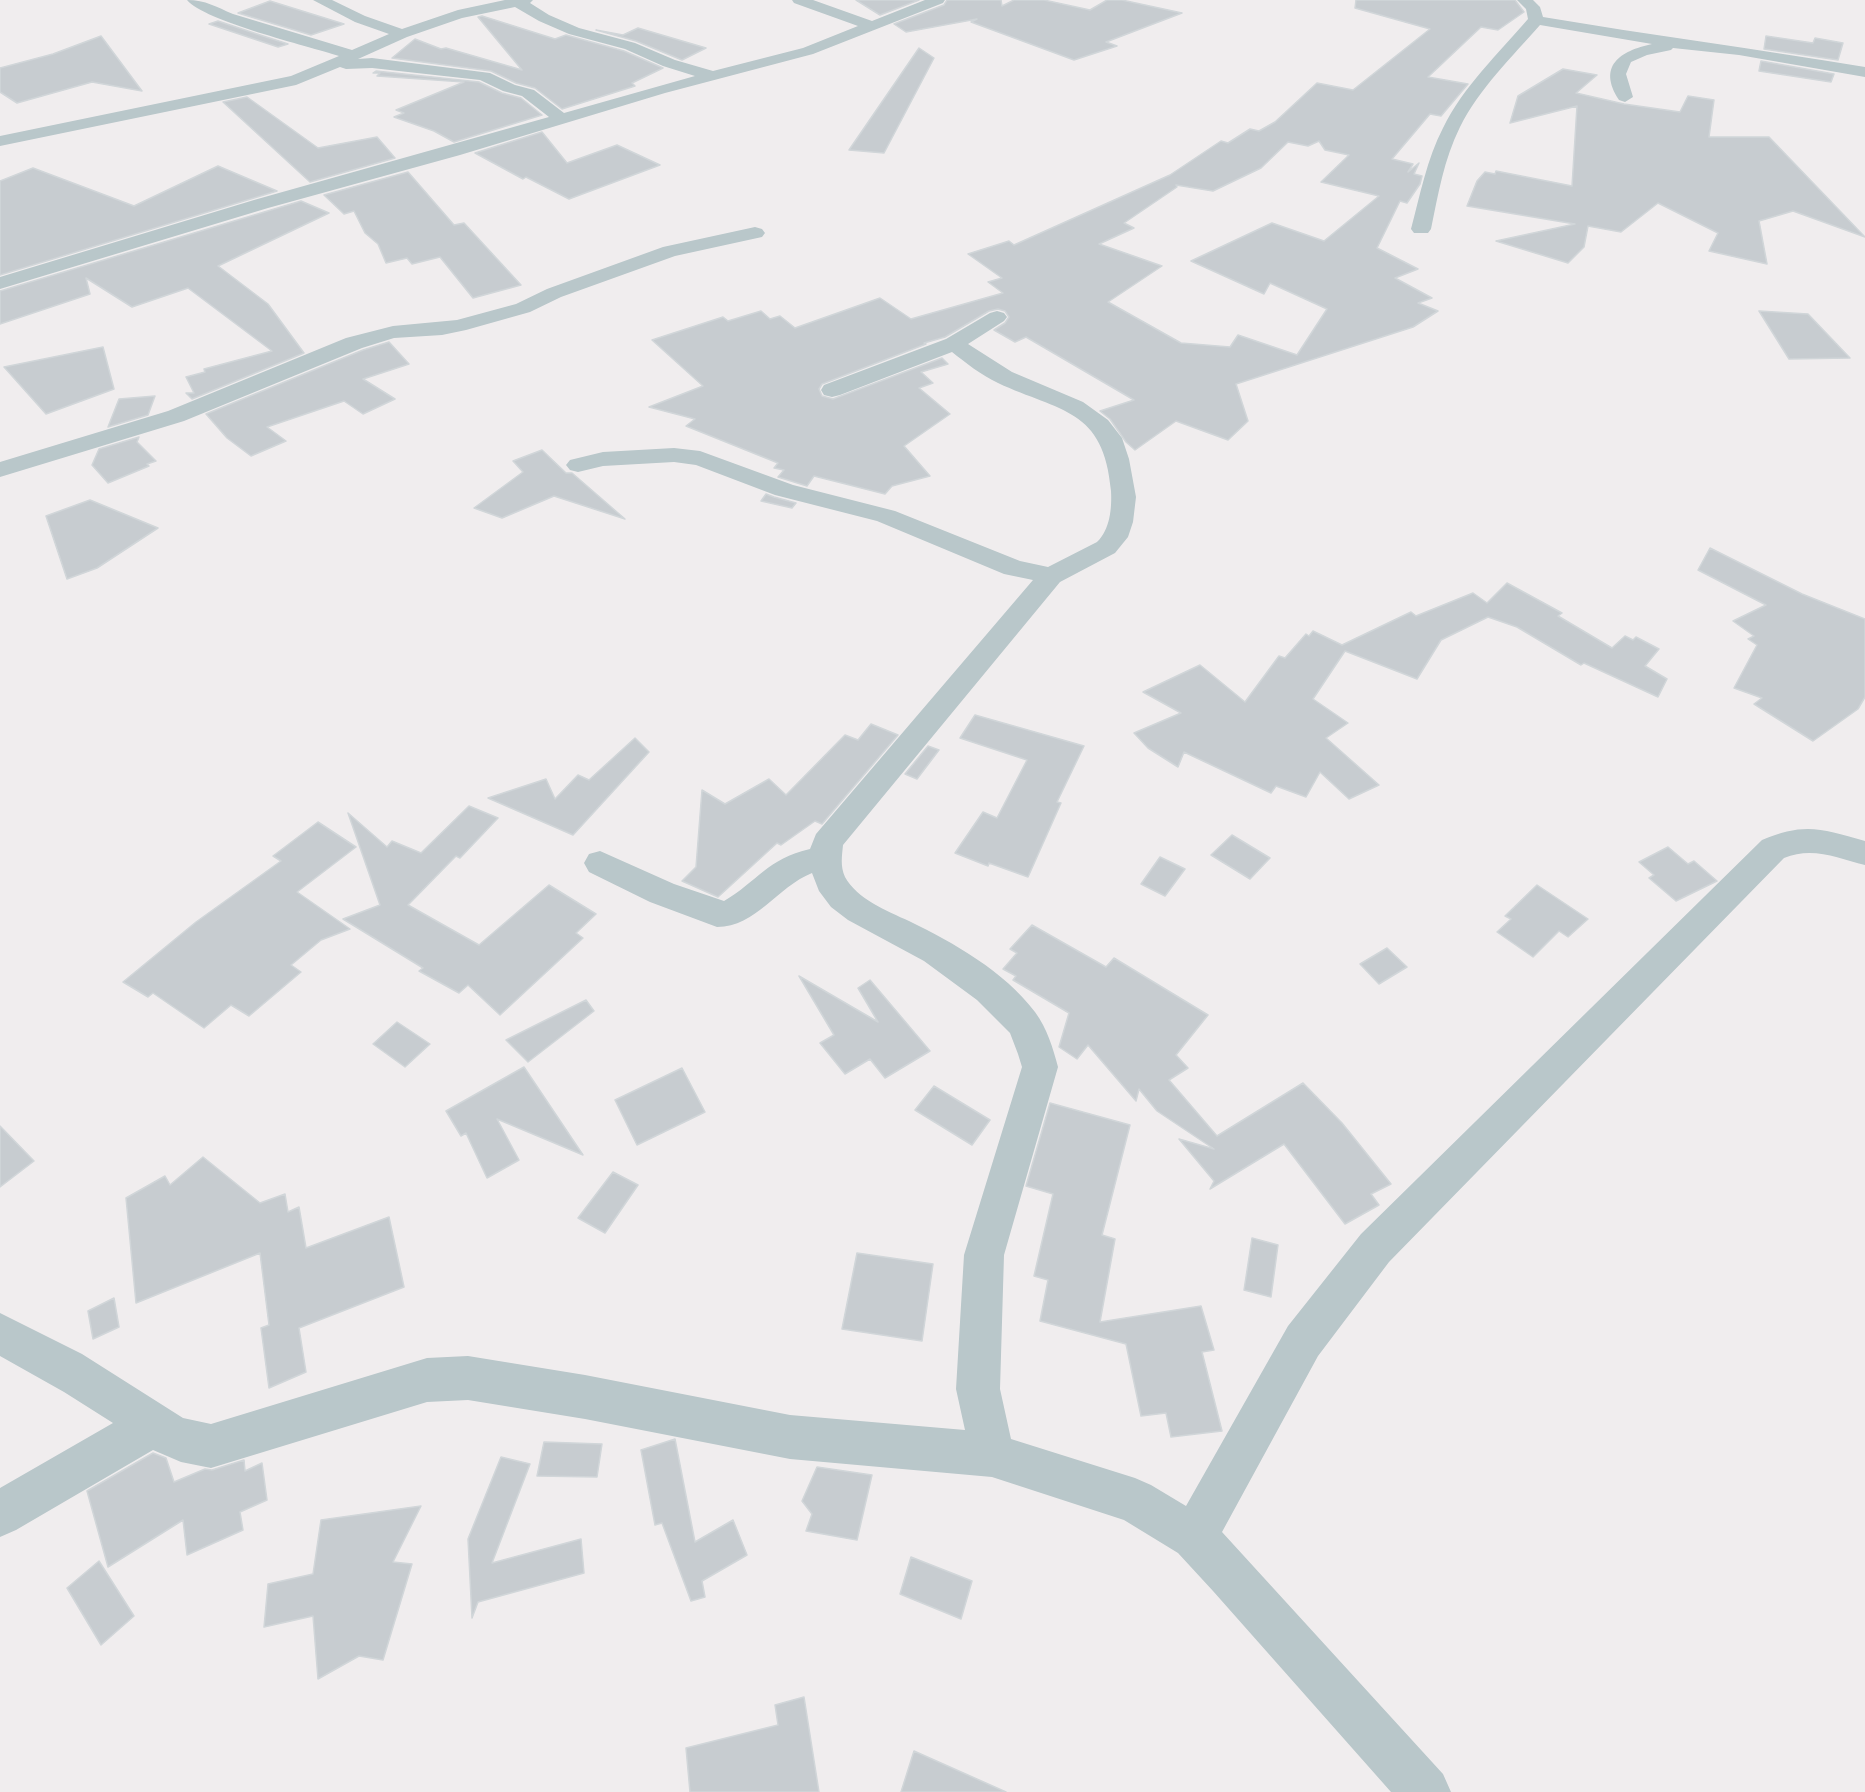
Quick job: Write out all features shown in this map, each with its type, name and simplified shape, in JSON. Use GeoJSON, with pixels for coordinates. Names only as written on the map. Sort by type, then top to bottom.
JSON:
{"type":"FeatureCollection","features":[{"type":"Feature","properties":{"kind":"street"},"geometry":{"type":"LineString","coordinates":[[194,0],[228,17],[352,55]]}},
{"type":"Feature","properties":{"kind":"street"},"geometry":{"type":"LineString","coordinates":[[320,0],[360,19],[402,34]]}},
{"type":"Feature","properties":{"kind":"street"},"geometry":{"type":"LineString","coordinates":[[799,0],[872,26]]}},
{"type":"Feature","properties":{"kind":"street"},"geometry":{"type":"LineString","coordinates":[[0,283],[261,204],[808,51],[938,0]]}},
{"type":"Feature","properties":{"kind":"street"},"geometry":{"type":"LineString","coordinates":[[1524,0],[1533,8],[1536,20]]}},
{"type":"Feature","properties":{"kind":"street"},"geometry":{"type":"LineString","coordinates":[[0,141],[152,108],[278,85],[296,80],[402,34],[458,14],[522,1],[544,18],[574,31],[630,46],[669,63],[712,76]]}},
{"type":"Feature","properties":{"kind":"street"},"geometry":{"type":"LineString","coordinates":[[1536,20],[1690,46],[1739,50],[1865,72]]}},
{"type":"Feature","properties":{"kind":"street"},"geometry":{"type":"LineString","coordinates":[[1421,229],[1434,175],[1451,129],[1470,99],[1536,20]]}},
{"type":"Feature","properties":{"kind":"street"},"geometry":{"type":"LineString","coordinates":[[1625,97],[1617,76],[1627,57],[1634,52],[1648,49],[1690,46]]}},
{"type":"Feature","properties":{"kind":"street"},"geometry":{"type":"LineString","coordinates":[[329,66],[372,63],[473,73],[528,93],[562,119]]}},
{"type":"Feature","properties":{"kind":"street"},"geometry":{"type":"LineString","coordinates":[[0,470],[176,416],[374,337],[393,332],[459,326],[523,308],[554,292],[670,251],[755,233]]}},
{"type":"Feature","properties":{"kind":"street"},"geometry":{"type":"LineString","coordinates":[[832,390],[954,344],[997,317]]}},
{"type":"Feature","properties":{"kind":"street"},"geometry":{"type":"LineString","coordinates":[[954,344],[1006,378],[1068,401],[1093,418],[1110,439],[1124,492],[1124,513],[1111,543],[1094,555],[1051,576],[827,842],[822,858],[830,883],[842,897],[879,922],[935,951],[967,973],[1019,1017],[1034,1041],[1040,1066],[984,1255],[978,1389],[992,1455]]}},
{"type":"Feature","properties":{"kind":"street"},"geometry":{"type":"LineString","coordinates":[[578,465],[615,458],[674,455],[700,458],[784,490],[886,516],[1012,568],[1051,576]]}},
{"type":"Feature","properties":{"kind":"street"},"geometry":{"type":"LineString","coordinates":[[1194,1537],[1304,1341],[1375,1248],[1762,857],[1780,845],[1800,839],[1812,839],[1865,853]]}},
{"type":"Feature","properties":{"kind":"street"},"geometry":{"type":"LineString","coordinates":[[600,863],[662,893],[717,914],[728,914],[738,909],[780,874],[801,863],[822,858]]}},
{"type":"Feature","properties":{"kind":"street"},"geometry":{"type":"LineString","coordinates":[[0,1334],[49,1357],[120,1402],[151,1426],[193,1445],[211,1446],[427,1380],[468,1378],[585,1397],[790,1437],[992,1455],[1135,1501],[1194,1537],[1230,1574],[1425,1792]]}},
{"type":"Feature","properties":{"kind":"street"},"geometry":{"type":"LineString","coordinates":[[0,1514],[151,1426]]}},
{"type":"Feature","properties":{"kind":"building"},"geometry":{"type":"Polygon","coordinates":[[[856,0],[919,0],[880,15],[856,0]]]}},
{"type":"Feature","properties":{"kind":"building"},"geometry":{"type":"Polygon","coordinates":[[[947,0],[1001,0],[1002,6],[1014,0],[1044,0],[1090,10],[1107,0],[1122,0],[1182,13],[1106,42],[1117,46],[1074,60],[971,22],[977,19],[906,32],[894,24],[944,5],[947,0]]]}},
{"type":"Feature","properties":{"kind":"building"},"geometry":{"type":"Polygon","coordinates":[[[1356,0],[1515,0],[1524,12],[1498,30],[1481,27],[1428,77],[1468,84],[1441,116],[1430,114],[1392,159],[1413,164],[1408,172],[1419,163],[1414,174],[1422,176],[1420,184],[1407,203],[1400,201],[1377,248],[1418,269],[1395,278],[1432,298],[1418,303],[1438,311],[1413,327],[1236,384],[1248,421],[1228,440],[1176,421],[1135,450],[1126,442],[1110,419],[1100,411],[1134,400],[1026,337],[1015,342],[994,330],[1005,323],[1009,317],[1005,311],[998,309],[989,311],[945,337],[924,343],[926,344],[822,384],[819,389],[822,396],[833,399],[942,358],[948,364],[921,372],[933,383],[919,388],[950,414],[904,446],[930,476],[892,486],[885,494],[814,476],[807,486],[778,477],[784,470],[774,468],[778,463],[686,426],[695,419],[649,407],[703,386],[652,340],[723,317],[728,321],[761,311],[770,319],[780,316],[795,328],[880,298],[911,319],[1003,293],[988,282],[1002,278],[968,254],[1009,241],[1014,245],[1170,175],[1221,141],[1228,143],[1250,129],[1259,131],[1275,122],[1317,83],[1353,90],[1430,29],[1355,8],[1356,0]],[[1319,141],[1308,146],[1288,142],[1261,168],[1213,191],[1176,185],[1177,187],[1124,223],[1134,228],[1099,244],[1162,266],[1108,302],[1181,343],[1230,347],[1238,335],[1297,355],[1327,309],[1270,283],[1264,294],[1191,261],[1272,223],[1324,241],[1379,196],[1321,182],[1349,155],[1325,150],[1319,141]]]}},
{"type":"Feature","properties":{"kind":"building"},"geometry":{"type":"Polygon","coordinates":[[[270,1],[344,24],[311,35],[238,13],[270,1]]]}},
{"type":"Feature","properties":{"kind":"building"},"geometry":{"type":"Polygon","coordinates":[[[482,16],[555,39],[566,35],[624,51],[663,68],[632,83],[635,86],[562,109],[535,88],[516,83],[491,71],[392,58],[415,39],[441,49],[446,48],[522,70],[478,17],[482,16]]]}},
{"type":"Feature","properties":{"kind":"building"},"geometry":{"type":"Polygon","coordinates":[[[218,21],[288,44],[278,47],[209,24],[218,21]]]}},
{"type":"Feature","properties":{"kind":"building"},"geometry":{"type":"Polygon","coordinates":[[[638,28],[706,48],[682,60],[636,41],[596,30],[623,35],[638,28]]]}},
{"type":"Feature","properties":{"kind":"building"},"geometry":{"type":"Polygon","coordinates":[[[101,36],[142,91],[92,82],[17,103],[0,92],[0,68],[53,54],[101,36]]]}},
{"type":"Feature","properties":{"kind":"building"},"geometry":{"type":"Polygon","coordinates":[[[1766,36],[1813,43],[1815,38],[1843,43],[1838,60],[1764,49],[1766,36]]]}},
{"type":"Feature","properties":{"kind":"building"},"geometry":{"type":"Polygon","coordinates":[[[919,48],[934,58],[884,153],[849,150],[919,48]]]}},
{"type":"Feature","properties":{"kind":"building"},"geometry":{"type":"Polygon","coordinates":[[[1761,61],[1834,74],[1831,82],[1759,71],[1761,61]]]}},
{"type":"Feature","properties":{"kind":"building"},"geometry":{"type":"Polygon","coordinates":[[[1563,69],[1597,75],[1576,93],[1624,104],[1680,112],[1688,96],[1714,100],[1709,137],[1769,137],[1865,237],[1793,211],[1759,221],[1767,264],[1709,251],[1718,233],[1658,203],[1621,232],[1588,226],[1584,247],[1568,263],[1496,241],[1575,224],[1467,206],[1477,181],[1485,172],[1495,174],[1496,171],[1572,186],[1577,106],[1510,123],[1518,96],[1563,69]]]}},
{"type":"Feature","properties":{"kind":"building"},"geometry":{"type":"Polygon","coordinates":[[[376,71],[479,82],[502,93],[521,98],[542,115],[454,142],[434,131],[394,117],[404,113],[396,110],[464,82],[377,76],[380,73],[373,73],[376,71]]]}},
{"type":"Feature","properties":{"kind":"building"},"geometry":{"type":"Polygon","coordinates":[[[247,97],[318,148],[377,137],[395,158],[310,182],[223,102],[247,97]]]}},
{"type":"Feature","properties":{"kind":"building"},"geometry":{"type":"Polygon","coordinates":[[[542,132],[567,163],[617,145],[660,165],[569,199],[526,177],[523,179],[475,153],[542,132]]]}},
{"type":"Feature","properties":{"kind":"building"},"geometry":{"type":"Polygon","coordinates":[[[218,166],[277,191],[0,275],[0,181],[33,168],[134,206],[218,166]]]}},
{"type":"Feature","properties":{"kind":"building"},"geometry":{"type":"Polygon","coordinates":[[[408,172],[454,225],[464,223],[521,285],[473,298],[440,257],[412,264],[407,258],[386,263],[378,244],[365,233],[354,211],[344,214],[324,195],[408,172]]]}},
{"type":"Feature","properties":{"kind":"building"},"geometry":{"type":"Polygon","coordinates":[[[301,201],[329,213],[218,266],[268,304],[304,353],[192,399],[186,393],[194,393],[186,377],[205,372],[204,369],[272,351],[188,288],[132,307],[86,278],[90,294],[0,324],[0,291],[301,201]]]}},
{"type":"Feature","properties":{"kind":"building"},"geometry":{"type":"Polygon","coordinates":[[[1759,311],[1808,314],[1850,358],[1789,359],[1759,311]]]}},
{"type":"Feature","properties":{"kind":"building"},"geometry":{"type":"Polygon","coordinates":[[[389,342],[409,364],[363,379],[395,399],[363,414],[344,401],[267,427],[286,441],[251,456],[227,438],[206,414],[363,350],[389,342]]]}},
{"type":"Feature","properties":{"kind":"building"},"geometry":{"type":"Polygon","coordinates":[[[103,347],[114,389],[46,414],[4,367],[103,347]]]}},
{"type":"Feature","properties":{"kind":"building"},"geometry":{"type":"Polygon","coordinates":[[[155,396],[148,415],[108,427],[119,399],[155,396]]]}},
{"type":"Feature","properties":{"kind":"building"},"geometry":{"type":"Polygon","coordinates":[[[139,437],[137,442],[156,461],[108,483],[92,465],[99,449],[139,437]]]}},
{"type":"Feature","properties":{"kind":"building"},"geometry":{"type":"Polygon","coordinates":[[[542,450],[566,473],[572,473],[625,519],[554,496],[502,518],[474,508],[523,472],[513,461],[542,450]]]}},
{"type":"Feature","properties":{"kind":"building"},"geometry":{"type":"Polygon","coordinates":[[[766,494],[796,503],[792,508],[761,501],[766,494]]]}},
{"type":"Feature","properties":{"kind":"building"},"geometry":{"type":"Polygon","coordinates":[[[90,500],[158,528],[97,568],[67,579],[46,516],[90,500]]]}},
{"type":"Feature","properties":{"kind":"building"},"geometry":{"type":"Polygon","coordinates":[[[1710,548],[1802,594],[1865,619],[1865,697],[1858,709],[1813,741],[1754,704],[1762,698],[1734,688],[1757,645],[1748,639],[1754,636],[1733,621],[1766,605],[1698,570],[1710,548]]]}},
{"type":"Feature","properties":{"kind":"building"},"geometry":{"type":"Polygon","coordinates":[[[1507,583],[1562,613],[1558,616],[1612,648],[1625,636],[1633,640],[1636,637],[1659,649],[1645,666],[1667,679],[1658,697],[1584,663],[1581,665],[1517,627],[1488,617],[1441,640],[1417,679],[1345,651],[1313,699],[1348,723],[1326,738],[1379,785],[1349,799],[1320,772],[1306,797],[1276,786],[1271,793],[1184,752],[1178,767],[1148,748],[1134,733],[1181,713],[1143,692],[1200,665],[1245,702],[1279,656],[1285,658],[1306,634],[1309,636],[1313,631],[1342,645],[1411,612],[1416,616],[1473,593],[1487,603],[1507,583]]]}},
{"type":"Feature","properties":{"kind":"building"},"geometry":{"type":"Polygon","coordinates":[[[975,715],[1084,746],[1057,802],[1061,803],[1028,877],[989,863],[988,866],[955,853],[983,812],[997,818],[1027,760],[960,738],[975,715]]]}},
{"type":"Feature","properties":{"kind":"building"},"geometry":{"type":"Polygon","coordinates":[[[871,724],[898,735],[822,824],[815,821],[781,845],[777,843],[718,897],[682,881],[696,867],[702,790],[725,804],[769,779],[786,795],[845,735],[858,740],[871,724]]]}},
{"type":"Feature","properties":{"kind":"building"},"geometry":{"type":"Polygon","coordinates":[[[635,738],[649,752],[573,835],[488,798],[546,779],[555,799],[578,775],[589,780],[635,738]]]}},
{"type":"Feature","properties":{"kind":"building"},"geometry":{"type":"Polygon","coordinates":[[[928,746],[939,750],[917,779],[905,774],[928,746]]]}},
{"type":"Feature","properties":{"kind":"building"},"geometry":{"type":"Polygon","coordinates":[[[469,806],[498,818],[460,858],[456,856],[408,905],[479,945],[549,885],[596,914],[576,933],[583,938],[500,1015],[468,985],[459,993],[419,971],[423,968],[343,919],[380,905],[348,813],[387,847],[392,841],[421,853],[469,806]]]}},
{"type":"Feature","properties":{"kind":"building"},"geometry":{"type":"Polygon","coordinates":[[[318,822],[356,847],[297,892],[350,929],[321,940],[291,965],[301,972],[249,1016],[231,1005],[204,1028],[153,993],[148,997],[123,982],[196,922],[281,861],[273,856],[318,822]]]}},
{"type":"Feature","properties":{"kind":"building"},"geometry":{"type":"Polygon","coordinates":[[[1232,835],[1270,858],[1250,879],[1211,855],[1232,835]]]}},
{"type":"Feature","properties":{"kind":"building"},"geometry":{"type":"Polygon","coordinates":[[[1668,847],[1688,864],[1694,861],[1717,881],[1676,901],[1649,878],[1654,875],[1639,862],[1668,847]]]}},
{"type":"Feature","properties":{"kind":"building"},"geometry":{"type":"Polygon","coordinates":[[[1160,857],[1185,869],[1165,896],[1141,884],[1160,857]]]}},
{"type":"Feature","properties":{"kind":"building"},"geometry":{"type":"Polygon","coordinates":[[[1537,885],[1588,919],[1568,937],[1559,931],[1533,957],[1497,932],[1511,919],[1505,916],[1537,885]]]}},
{"type":"Feature","properties":{"kind":"building"},"geometry":{"type":"Polygon","coordinates":[[[1032,925],[1106,967],[1114,958],[1208,1015],[1176,1055],[1188,1068],[1169,1080],[1217,1136],[1303,1083],[1342,1123],[1391,1184],[1371,1194],[1379,1205],[1345,1224],[1284,1144],[1210,1189],[1214,1181],[1179,1139],[1214,1149],[1157,1111],[1139,1089],[1136,1101],[1088,1045],[1077,1059],[1059,1047],[1069,1013],[1013,980],[1016,976],[1003,969],[1017,953],[1010,949],[1032,925]]]}},
{"type":"Feature","properties":{"kind":"building"},"geometry":{"type":"Polygon","coordinates":[[[1387,948],[1407,967],[1379,984],[1360,964],[1387,948]]]}},
{"type":"Feature","properties":{"kind":"building"},"geometry":{"type":"Polygon","coordinates":[[[799,976],[878,1022],[858,988],[870,980],[930,1051],[885,1078],[870,1059],[845,1074],[820,1043],[834,1035],[799,976]]]}},
{"type":"Feature","properties":{"kind":"building"},"geometry":{"type":"Polygon","coordinates":[[[586,1000],[594,1011],[528,1062],[506,1040],[586,1000]]]}},
{"type":"Feature","properties":{"kind":"building"},"geometry":{"type":"Polygon","coordinates":[[[397,1022],[430,1044],[405,1067],[373,1044],[397,1022]]]}},
{"type":"Feature","properties":{"kind":"building"},"geometry":{"type":"Polygon","coordinates":[[[524,1067],[583,1155],[497,1119],[519,1160],[487,1178],[466,1133],[461,1136],[446,1111],[524,1067]]]}},
{"type":"Feature","properties":{"kind":"building"},"geometry":{"type":"Polygon","coordinates":[[[682,1068],[705,1112],[637,1145],[615,1100],[682,1068]]]}},
{"type":"Feature","properties":{"kind":"building"},"geometry":{"type":"Polygon","coordinates":[[[934,1086],[990,1120],[972,1145],[915,1110],[934,1086]]]}},
{"type":"Feature","properties":{"kind":"building"},"geometry":{"type":"Polygon","coordinates":[[[1050,1103],[1130,1125],[1102,1235],[1115,1239],[1100,1322],[1201,1306],[1214,1350],[1202,1352],[1222,1431],[1171,1437],[1166,1413],[1141,1416],[1126,1344],[1040,1321],[1048,1280],[1034,1276],[1053,1194],[1026,1186],[1050,1103]]]}},
{"type":"Feature","properties":{"kind":"building"},"geometry":{"type":"Polygon","coordinates":[[[0,1126],[34,1161],[0,1187],[0,1126]]]}},
{"type":"Feature","properties":{"kind":"building"},"geometry":{"type":"Polygon","coordinates":[[[203,1157],[260,1203],[285,1194],[288,1212],[299,1207],[306,1248],[389,1217],[404,1287],[299,1328],[306,1372],[269,1388],[261,1328],[269,1325],[260,1253],[136,1303],[126,1198],[165,1176],[170,1185],[203,1157]]]}},
{"type":"Feature","properties":{"kind":"building"},"geometry":{"type":"Polygon","coordinates":[[[613,1172],[638,1185],[605,1233],[578,1218],[613,1172]]]}},
{"type":"Feature","properties":{"kind":"building"},"geometry":{"type":"Polygon","coordinates":[[[1252,1238],[1278,1245],[1271,1297],[1244,1290],[1252,1238]]]}},
{"type":"Feature","properties":{"kind":"building"},"geometry":{"type":"Polygon","coordinates":[[[857,1253],[933,1264],[922,1341],[842,1329],[857,1253]]]}},
{"type":"Feature","properties":{"kind":"building"},"geometry":{"type":"Polygon","coordinates":[[[114,1298],[119,1327],[93,1339],[88,1311],[114,1298]]]}},
{"type":"Feature","properties":{"kind":"building"},"geometry":{"type":"Polygon","coordinates":[[[675,1439],[695,1542],[733,1520],[747,1555],[702,1581],[705,1597],[691,1601],[662,1523],[655,1525],[641,1450],[675,1439]]]}},
{"type":"Feature","properties":{"kind":"building"},"geometry":{"type":"Polygon","coordinates":[[[544,1442],[602,1444],[597,1477],[537,1476],[544,1442]]]}},
{"type":"Feature","properties":{"kind":"building"},"geometry":{"type":"Polygon","coordinates":[[[153,1453],[166,1458],[174,1482],[205,1469],[212,1470],[244,1460],[245,1471],[262,1463],[267,1500],[240,1512],[243,1530],[187,1555],[183,1520],[108,1567],[87,1491],[153,1453]]]}},
{"type":"Feature","properties":{"kind":"building"},"geometry":{"type":"Polygon","coordinates":[[[501,1457],[530,1464],[492,1563],[581,1539],[584,1573],[478,1602],[472,1618],[468,1539],[501,1457]]]}},
{"type":"Feature","properties":{"kind":"building"},"geometry":{"type":"Polygon","coordinates":[[[817,1467],[872,1475],[857,1540],[806,1531],[812,1514],[802,1501],[817,1467]]]}},
{"type":"Feature","properties":{"kind":"building"},"geometry":{"type":"Polygon","coordinates":[[[421,1506],[393,1562],[412,1564],[383,1660],[359,1656],[318,1679],[313,1616],[264,1627],[268,1584],[313,1574],[321,1520],[421,1506]]]}},
{"type":"Feature","properties":{"kind":"building"},"geometry":{"type":"Polygon","coordinates":[[[911,1557],[972,1581],[961,1619],[900,1594],[911,1557]]]}},
{"type":"Feature","properties":{"kind":"building"},"geometry":{"type":"Polygon","coordinates":[[[99,1561],[134,1616],[101,1645],[67,1588],[99,1561]]]}},
{"type":"Feature","properties":{"kind":"building"},"geometry":{"type":"Polygon","coordinates":[[[804,1697],[819,1792],[690,1792],[686,1748],[778,1725],[775,1705],[804,1697]]]}},
{"type":"Feature","properties":{"kind":"building"},"geometry":{"type":"Polygon","coordinates":[[[914,1751],[1006,1792],[901,1792],[914,1751]]]}}]}
